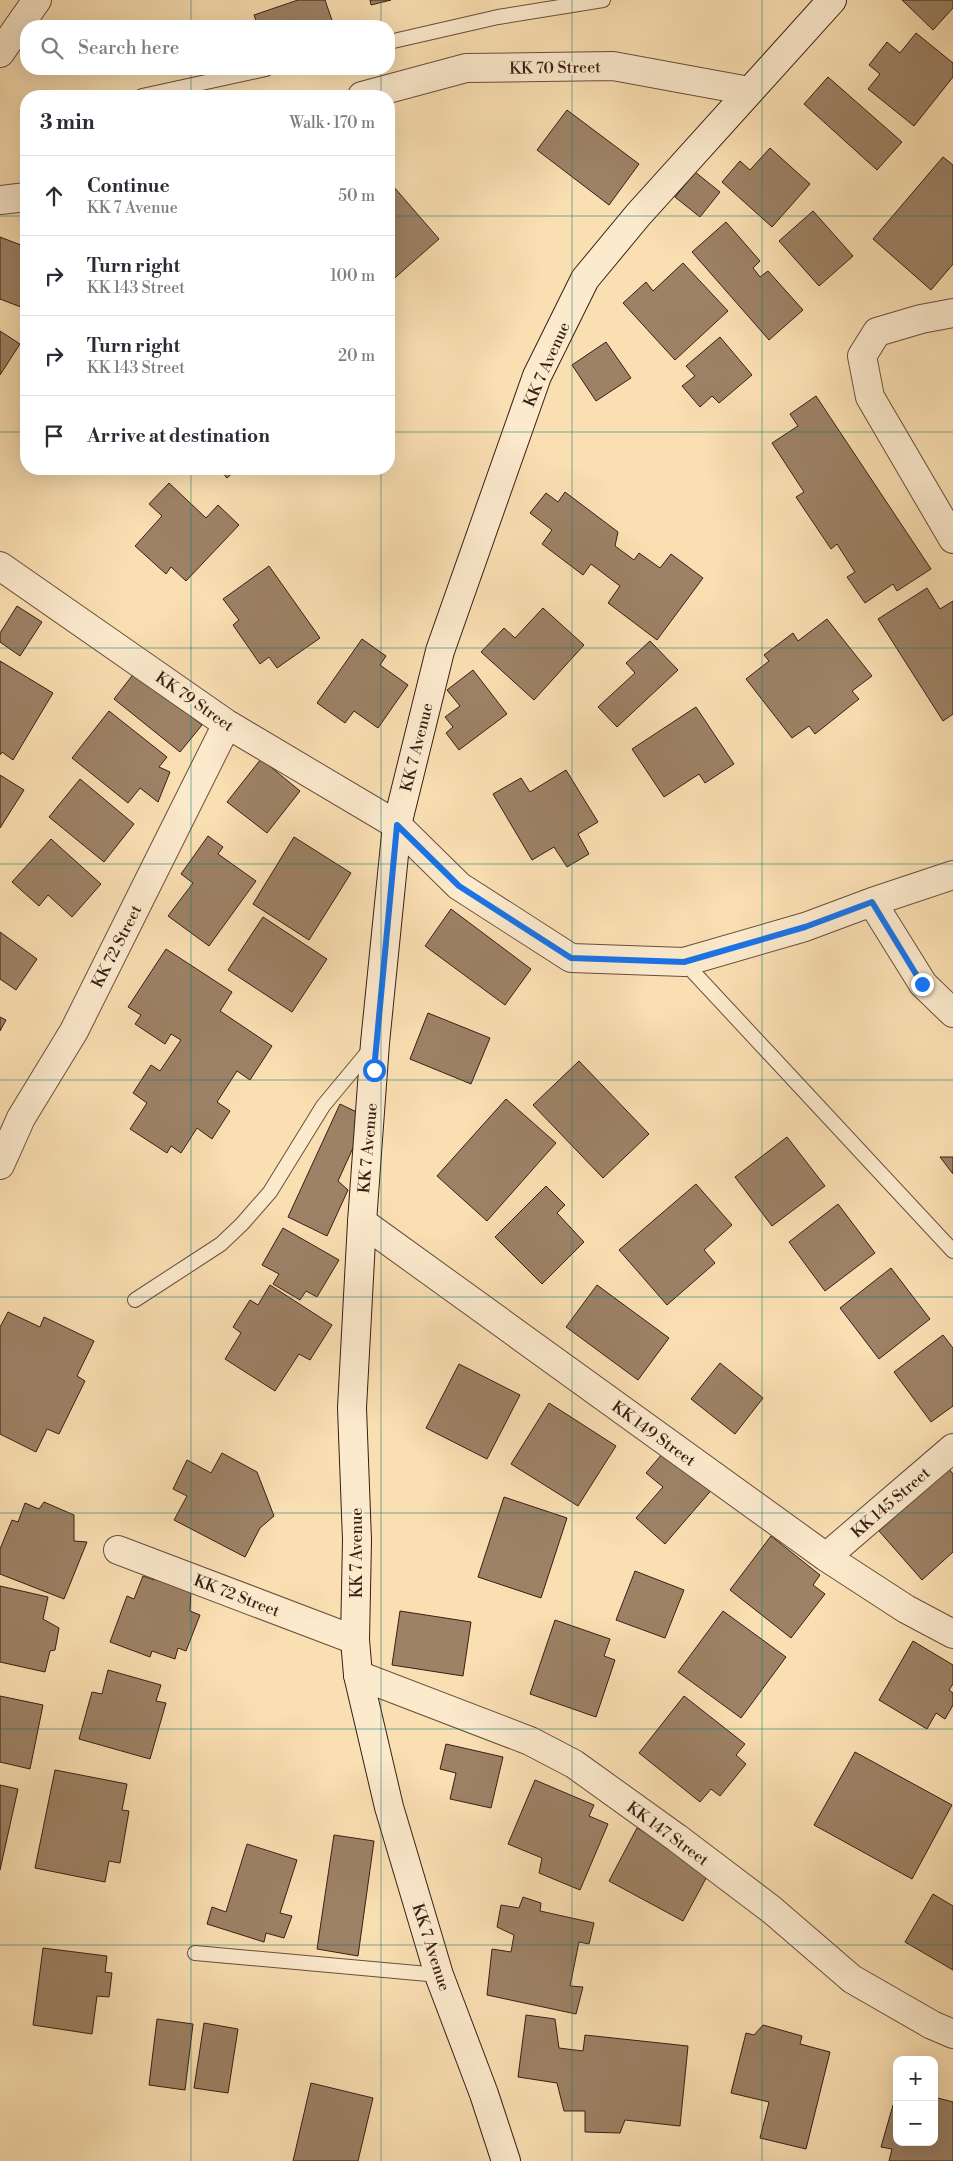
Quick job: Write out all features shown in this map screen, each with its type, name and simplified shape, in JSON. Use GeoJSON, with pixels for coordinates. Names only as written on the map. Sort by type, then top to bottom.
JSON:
{"type":"FeatureCollection","features":[{"type":"Feature","properties":{"kind":"street"},"geometry":{"type":"LineString","coordinates":[[23,20],[37,0]]}},
{"type":"Feature","properties":{"kind":"street","name":"KK 7 Avenue"},"geometry":{"type":"LineString","coordinates":[[506,2161],[484,2094],[439,1974],[389,1807],[358,1676],[355,1640],[357,1540],[352,1408],[362,1222],[375,1043],[397,825],[440,652],[537,376],[585,279],[638,215],[832,0]]}},
{"type":"Feature","properties":{"kind":"street"},"geometry":{"type":"LineString","coordinates":[[0,53],[20,24]]}},
{"type":"Feature","properties":{"kind":"street","name":"KK 70 Street"},"geometry":{"type":"LineString","coordinates":[[384,90],[466,68],[613,66],[749,91]]}},
{"type":"Feature","properties":{"kind":"street"},"geometry":{"type":"LineString","coordinates":[[0,200],[20,198]]}},
{"type":"Feature","properties":{"kind":"street"},"geometry":{"type":"LineString","coordinates":[[953,313],[922,319],[877,332],[862,356],[870,397],[953,539]]}},
{"type":"Feature","properties":{"kind":"street","name":"KK 79 Street"},"geometry":{"type":"LineString","coordinates":[[0,566],[227,724],[397,825],[459,886],[571,958],[684,962],[805,927],[953,875]]}},
{"type":"Feature","properties":{"kind":"street","name":"KK 72 Street"},"geometry":{"type":"LineString","coordinates":[[0,1164],[21,1118],[74,1031],[227,724]]}},
{"type":"Feature","properties":{"kind":"street"},"geometry":{"type":"LineString","coordinates":[[872,902],[922,984],[953,1014]]}},
{"type":"Feature","properties":{"kind":"street","name":"KK 149 Street"},"geometry":{"type":"LineString","coordinates":[[362,1222],[826,1557],[906,1609],[953,1634]]}},
{"type":"Feature","properties":{"kind":"street","name":"KK 145 Street"},"geometry":{"type":"LineString","coordinates":[[826,1557],[953,1448]]}},
{"type":"Feature","properties":{"kind":"street","name":"KK 72 Street"},"geometry":{"type":"LineString","coordinates":[[118,1550],[355,1640]]}},
{"type":"Feature","properties":{"kind":"street","name":"KK 147 Street"},"geometry":{"type":"LineString","coordinates":[[358,1676],[530,1741],[574,1764],[677,1838],[772,1910],[852,1979],[932,2025],[953,2034]]}},
{"type":"Feature","properties":{"kind":"lane"},"geometry":{"type":"LineString","coordinates":[[395,41],[498,17],[603,0]]}},
{"type":"Feature","properties":{"kind":"lane"},"geometry":{"type":"LineString","coordinates":[[170,90],[238,75]]}},
{"type":"Feature","properties":{"kind":"lane"},"geometry":{"type":"LineString","coordinates":[[684,962],[953,1251]]}},
{"type":"Feature","properties":{"kind":"lane"},"geometry":{"type":"LineString","coordinates":[[134,1300],[221,1244],[242,1224],[270,1192],[323,1106],[375,1043]]}},
{"type":"Feature","properties":{"kind":"lane"},"geometry":{"type":"LineString","coordinates":[[195,1953],[439,1974]]}},
{"type":"Feature","properties":{"kind":"building"},"geometry":{"type":"Polygon","coordinates":[[[298,0],[325,0],[332,20],[256,20],[254,15],[298,0]]]}},
{"type":"Feature","properties":{"kind":"building"},"geometry":{"type":"Polygon","coordinates":[[[370,0],[391,0],[371,5],[370,0]]]}},
{"type":"Feature","properties":{"kind":"building"},"geometry":{"type":"Polygon","coordinates":[[[902,0],[953,0],[953,8],[933,30],[902,0]]]}},
{"type":"Feature","properties":{"kind":"building"},"geometry":{"type":"Polygon","coordinates":[[[916,33],[953,63],[953,77],[914,126],[868,89],[880,74],[869,65],[887,42],[900,53],[916,33]]]}},
{"type":"Feature","properties":{"kind":"building"},"geometry":{"type":"Polygon","coordinates":[[[828,77],[902,142],[877,170],[804,104],[828,77]]]}},
{"type":"Feature","properties":{"kind":"building"},"geometry":{"type":"Polygon","coordinates":[[[567,110],[639,164],[609,205],[537,150],[567,110]]]}},
{"type":"Feature","properties":{"kind":"building"},"geometry":{"type":"Polygon","coordinates":[[[770,148],[810,184],[772,227],[722,182],[740,161],[750,170],[770,148]]]}},
{"type":"Feature","properties":{"kind":"building"},"geometry":{"type":"Polygon","coordinates":[[[943,157],[953,165],[953,264],[931,290],[873,239],[943,157]]]}},
{"type":"Feature","properties":{"kind":"building"},"geometry":{"type":"Polygon","coordinates":[[[695,172],[720,192],[700,217],[675,197],[695,172]]]}},
{"type":"Feature","properties":{"kind":"building"},"geometry":{"type":"Polygon","coordinates":[[[395,188],[439,239],[395,278],[395,188]]]}},
{"type":"Feature","properties":{"kind":"building"},"geometry":{"type":"Polygon","coordinates":[[[813,211],[853,256],[819,286],[779,241],[813,211]]]}},
{"type":"Feature","properties":{"kind":"building"},"geometry":{"type":"Polygon","coordinates":[[[726,222],[760,261],[753,268],[760,277],[768,271],[803,310],[769,340],[692,252],[726,222]]]}},
{"type":"Feature","properties":{"kind":"building"},"geometry":{"type":"Polygon","coordinates":[[[0,237],[20,245],[20,307],[0,299],[0,237]]]}},
{"type":"Feature","properties":{"kind":"building"},"geometry":{"type":"Polygon","coordinates":[[[683,263],[728,311],[675,360],[623,303],[646,282],[653,291],[683,263]]]}},
{"type":"Feature","properties":{"kind":"building"},"geometry":{"type":"Polygon","coordinates":[[[0,331],[20,344],[0,375],[0,331]]]}},
{"type":"Feature","properties":{"kind":"building"},"geometry":{"type":"Polygon","coordinates":[[[720,337],[752,375],[719,403],[712,396],[700,407],[682,386],[695,376],[686,366],[720,337]]]}},
{"type":"Feature","properties":{"kind":"building"},"geometry":{"type":"Polygon","coordinates":[[[606,342],[631,378],[596,401],[572,365],[606,342]]]}},
{"type":"Feature","properties":{"kind":"building"},"geometry":{"type":"Polygon","coordinates":[[[816,396],[931,569],[897,591],[893,584],[865,603],[847,577],[855,572],[837,544],[831,549],[796,497],[804,492],[772,443],[798,426],[790,414],[816,396]]]}},
{"type":"Feature","properties":{"kind":"building"},"geometry":{"type":"Polygon","coordinates":[[[169,483],[206,518],[218,505],[239,525],[186,581],[171,567],[166,574],[135,546],[162,516],[149,504],[169,483]]]}},
{"type":"Feature","properties":{"kind":"building"},"geometry":{"type":"Polygon","coordinates":[[[565,492],[618,532],[615,546],[634,560],[639,553],[660,568],[671,554],[703,578],[657,640],[608,603],[620,586],[591,564],[583,575],[542,544],[552,530],[530,513],[546,493],[558,502],[565,492]]]}},
{"type":"Feature","properties":{"kind":"building"},"geometry":{"type":"Polygon","coordinates":[[[269,566],[320,638],[277,668],[269,657],[260,664],[233,625],[239,620],[223,599],[269,566]]]}},
{"type":"Feature","properties":{"kind":"building"},"geometry":{"type":"Polygon","coordinates":[[[927,588],[940,609],[953,601],[953,714],[943,721],[878,619],[927,588]]]}},
{"type":"Feature","properties":{"kind":"building"},"geometry":{"type":"Polygon","coordinates":[[[17,606],[42,622],[20,656],[0,642],[0,633],[17,606]]]}},
{"type":"Feature","properties":{"kind":"building"},"geometry":{"type":"Polygon","coordinates":[[[543,608],[584,645],[534,700],[481,652],[504,628],[515,638],[543,608]]]}},
{"type":"Feature","properties":{"kind":"building"},"geometry":{"type":"Polygon","coordinates":[[[827,619],[872,676],[852,691],[859,699],[815,734],[809,726],[792,738],[746,679],[769,661],[764,655],[793,633],[798,641],[827,619]]]}},
{"type":"Feature","properties":{"kind":"building"},"geometry":{"type":"Polygon","coordinates":[[[362,639],[386,656],[380,665],[408,685],[378,728],[354,711],[345,723],[317,703],[362,639]]]}},
{"type":"Feature","properties":{"kind":"building"},"geometry":{"type":"Polygon","coordinates":[[[650,641],[678,670],[617,727],[598,707],[635,673],[626,663],[650,641]]]}},
{"type":"Feature","properties":{"kind":"building"},"geometry":{"type":"Polygon","coordinates":[[[0,661],[53,693],[13,760],[2,752],[0,755],[0,661]]]}},
{"type":"Feature","properties":{"kind":"building"},"geometry":{"type":"Polygon","coordinates":[[[473,670],[507,714],[459,750],[446,733],[453,727],[445,717],[460,706],[447,690],[473,670]]]}},
{"type":"Feature","properties":{"kind":"building"},"geometry":{"type":"Polygon","coordinates":[[[135,672],[202,725],[180,752],[114,699],[135,672]]]}},
{"type":"Feature","properties":{"kind":"building"},"geometry":{"type":"Polygon","coordinates":[[[696,707],[734,764],[705,783],[699,774],[664,797],[632,749],[696,707]]]}},
{"type":"Feature","properties":{"kind":"building"},"geometry":{"type":"Polygon","coordinates":[[[109,711],[167,757],[159,767],[170,772],[158,802],[140,788],[128,803],[72,758],[109,711]]]}},
{"type":"Feature","properties":{"kind":"building"},"geometry":{"type":"Polygon","coordinates":[[[261,759],[300,791],[267,833],[227,802],[261,759]]]}},
{"type":"Feature","properties":{"kind":"building"},"geometry":{"type":"Polygon","coordinates":[[[566,770],[598,822],[578,834],[589,854],[567,867],[554,847],[532,860],[493,794],[521,778],[530,792],[566,770]]]}},
{"type":"Feature","properties":{"kind":"building"},"geometry":{"type":"Polygon","coordinates":[[[0,775],[24,790],[0,828],[0,775]]]}},
{"type":"Feature","properties":{"kind":"building"},"geometry":{"type":"Polygon","coordinates":[[[80,779],[134,824],[104,862],[49,817],[80,779]]]}},
{"type":"Feature","properties":{"kind":"building"},"geometry":{"type":"Polygon","coordinates":[[[208,836],[223,847],[218,854],[256,881],[209,946],[168,916],[193,883],[181,874],[208,836]]]}},
{"type":"Feature","properties":{"kind":"building"},"geometry":{"type":"Polygon","coordinates":[[[294,837],[351,873],[309,940],[253,904],[294,837]]]}},
{"type":"Feature","properties":{"kind":"building"},"geometry":{"type":"Polygon","coordinates":[[[51,839],[101,884],[72,917],[48,895],[39,906],[12,882],[51,839]]]}},
{"type":"Feature","properties":{"kind":"building"},"geometry":{"type":"Polygon","coordinates":[[[451,909],[531,969],[505,1005],[425,946],[451,909]]]}},
{"type":"Feature","properties":{"kind":"building"},"geometry":{"type":"Polygon","coordinates":[[[263,917],[327,959],[292,1012],[228,970],[263,917]]]}},
{"type":"Feature","properties":{"kind":"building"},"geometry":{"type":"Polygon","coordinates":[[[0,932],[37,959],[16,990],[0,979],[0,932]]]}},
{"type":"Feature","properties":{"kind":"building"},"geometry":{"type":"Polygon","coordinates":[[[166,949],[232,992],[220,1011],[272,1046],[250,1080],[237,1071],[217,1102],[230,1111],[212,1139],[197,1128],[181,1153],[171,1146],[167,1153],[130,1129],[147,1103],[133,1093],[151,1065],[160,1071],[181,1040],[171,1034],[165,1044],[135,1024],[141,1015],[128,1007],[166,949]]]}},
{"type":"Feature","properties":{"kind":"building"},"geometry":{"type":"Polygon","coordinates":[[[428,1013],[490,1038],[471,1084],[410,1059],[428,1013]]]}},
{"type":"Feature","properties":{"kind":"building"},"geometry":{"type":"Polygon","coordinates":[[[0,1017],[6,1020],[0,1031],[0,1017]]]}},
{"type":"Feature","properties":{"kind":"building"},"geometry":{"type":"Polygon","coordinates":[[[579,1061],[649,1134],[603,1178],[533,1105],[579,1061]]]}},
{"type":"Feature","properties":{"kind":"building"},"geometry":{"type":"Polygon","coordinates":[[[506,1099],[556,1143],[487,1221],[437,1176],[506,1099]]]}},
{"type":"Feature","properties":{"kind":"building"},"geometry":{"type":"Polygon","coordinates":[[[340,1104],[367,1117],[338,1181],[348,1190],[327,1236],[288,1217],[340,1104]]]}},
{"type":"Feature","properties":{"kind":"building"},"geometry":{"type":"Polygon","coordinates":[[[787,1137],[825,1186],[772,1226],[735,1177],[787,1137]]]}},
{"type":"Feature","properties":{"kind":"building"},"geometry":{"type":"Polygon","coordinates":[[[940,1157],[953,1157],[953,1174],[940,1157]]]}},
{"type":"Feature","properties":{"kind":"building"},"geometry":{"type":"Polygon","coordinates":[[[696,1184],[732,1225],[704,1250],[715,1263],[667,1305],[619,1250],[696,1184]]]}},
{"type":"Feature","properties":{"kind":"building"},"geometry":{"type":"Polygon","coordinates":[[[546,1186],[565,1205],[557,1213],[584,1242],[542,1284],[495,1237],[546,1186]]]}},
{"type":"Feature","properties":{"kind":"building"},"geometry":{"type":"Polygon","coordinates":[[[838,1204],[875,1253],[825,1291],[789,1242],[838,1204]]]}},
{"type":"Feature","properties":{"kind":"building"},"geometry":{"type":"Polygon","coordinates":[[[283,1228],[339,1260],[317,1297],[306,1291],[300,1300],[273,1284],[279,1274],[262,1265],[283,1228]]]}},
{"type":"Feature","properties":{"kind":"building"},"geometry":{"type":"Polygon","coordinates":[[[891,1268],[930,1319],[879,1359],[840,1308],[891,1268]]]}},
{"type":"Feature","properties":{"kind":"building"},"geometry":{"type":"Polygon","coordinates":[[[270,1285],[332,1325],[310,1360],[299,1354],[275,1391],[225,1359],[241,1333],[233,1327],[250,1300],[258,1305],[270,1285]]]}},
{"type":"Feature","properties":{"kind":"building"},"geometry":{"type":"Polygon","coordinates":[[[597,1285],[669,1338],[638,1380],[566,1327],[597,1285]]]}},
{"type":"Feature","properties":{"kind":"building"},"geometry":{"type":"Polygon","coordinates":[[[8,1312],[40,1327],[44,1317],[94,1341],[77,1376],[85,1381],[59,1434],[47,1429],[36,1452],[0,1434],[0,1327],[8,1312]]]}},
{"type":"Feature","properties":{"kind":"building"},"geometry":{"type":"Polygon","coordinates":[[[943,1335],[953,1348],[953,1406],[931,1422],[894,1372],[943,1335]]]}},
{"type":"Feature","properties":{"kind":"building"},"geometry":{"type":"Polygon","coordinates":[[[720,1363],[763,1398],[735,1434],[691,1399],[720,1363]]]}},
{"type":"Feature","properties":{"kind":"building"},"geometry":{"type":"Polygon","coordinates":[[[459,1364],[520,1395],[487,1459],[426,1428],[459,1364]]]}},
{"type":"Feature","properties":{"kind":"building"},"geometry":{"type":"Polygon","coordinates":[[[549,1403],[616,1446],[578,1506],[511,1464],[549,1403]]]}},
{"type":"Feature","properties":{"kind":"building"},"geometry":{"type":"Polygon","coordinates":[[[668,1447],[714,1487],[665,1544],[636,1518],[663,1487],[646,1473],[668,1447]]]}},
{"type":"Feature","properties":{"kind":"building"},"geometry":{"type":"Polygon","coordinates":[[[222,1453],[257,1472],[274,1516],[260,1528],[245,1557],[174,1520],[187,1496],[173,1489],[187,1460],[211,1473],[222,1453]]]}},
{"type":"Feature","properties":{"kind":"building"},"geometry":{"type":"Polygon","coordinates":[[[949,1469],[953,1474],[953,1552],[922,1580],[879,1531],[949,1469]]]}},
{"type":"Feature","properties":{"kind":"building"},"geometry":{"type":"Polygon","coordinates":[[[504,1497],[567,1518],[541,1598],[478,1577],[504,1497]]]}},
{"type":"Feature","properties":{"kind":"building"},"geometry":{"type":"Polygon","coordinates":[[[44,1502],[74,1515],[74,1541],[87,1542],[64,1599],[0,1574],[0,1549],[12,1520],[18,1522],[25,1503],[39,1509],[44,1502]]]}},
{"type":"Feature","properties":{"kind":"building"},"geometry":{"type":"Polygon","coordinates":[[[771,1536],[820,1575],[813,1585],[825,1594],[791,1638],[730,1590],[771,1536]]]}},
{"type":"Feature","properties":{"kind":"building"},"geometry":{"type":"Polygon","coordinates":[[[635,1571],[684,1590],[665,1638],[616,1620],[635,1571]]]}},
{"type":"Feature","properties":{"kind":"building"},"geometry":{"type":"Polygon","coordinates":[[[161,1574],[191,1589],[190,1611],[200,1615],[186,1651],[178,1648],[175,1659],[152,1651],[150,1657],[110,1642],[127,1596],[134,1599],[143,1576],[154,1580],[161,1574]]]}},
{"type":"Feature","properties":{"kind":"building"},"geometry":{"type":"Polygon","coordinates":[[[0,1586],[48,1597],[43,1619],[59,1628],[55,1650],[50,1651],[45,1672],[0,1662],[0,1586]]]}},
{"type":"Feature","properties":{"kind":"building"},"geometry":{"type":"Polygon","coordinates":[[[400,1611],[471,1622],[463,1676],[392,1665],[400,1611]]]}},
{"type":"Feature","properties":{"kind":"building"},"geometry":{"type":"Polygon","coordinates":[[[723,1611],[786,1657],[741,1718],[678,1672],[723,1611]]]}},
{"type":"Feature","properties":{"kind":"building"},"geometry":{"type":"Polygon","coordinates":[[[555,1620],[610,1639],[604,1656],[615,1660],[596,1717],[530,1694],[555,1620]]]}},
{"type":"Feature","properties":{"kind":"building"},"geometry":{"type":"Polygon","coordinates":[[[913,1641],[953,1665],[953,1684],[949,1690],[953,1693],[953,1705],[945,1719],[936,1713],[927,1729],[879,1700],[913,1641]]]}},
{"type":"Feature","properties":{"kind":"building"},"geometry":{"type":"Polygon","coordinates":[[[108,1670],[161,1685],[156,1701],[166,1703],[150,1759],[79,1739],[92,1692],[102,1694],[108,1670]]]}},
{"type":"Feature","properties":{"kind":"building"},"geometry":{"type":"Polygon","coordinates":[[[0,1696],[43,1705],[30,1769],[0,1762],[0,1696]]]}},
{"type":"Feature","properties":{"kind":"building"},"geometry":{"type":"Polygon","coordinates":[[[684,1696],[745,1744],[736,1755],[746,1764],[720,1796],[711,1789],[700,1802],[639,1753],[684,1696]]]}},
{"type":"Feature","properties":{"kind":"building"},"geometry":{"type":"Polygon","coordinates":[[[446,1744],[503,1757],[491,1808],[450,1799],[456,1773],[440,1769],[446,1744]]]}},
{"type":"Feature","properties":{"kind":"building"},"geometry":{"type":"Polygon","coordinates":[[[855,1752],[952,1805],[912,1879],[814,1825],[855,1752]]]}},
{"type":"Feature","properties":{"kind":"building"},"geometry":{"type":"Polygon","coordinates":[[[55,1770],[127,1784],[122,1810],[129,1811],[120,1863],[109,1861],[105,1882],[35,1868],[55,1770]]]}},
{"type":"Feature","properties":{"kind":"building"},"geometry":{"type":"Polygon","coordinates":[[[535,1780],[594,1805],[589,1816],[608,1824],[580,1890],[539,1873],[542,1858],[508,1844],[535,1780]]]}},
{"type":"Feature","properties":{"kind":"building"},"geometry":{"type":"Polygon","coordinates":[[[0,1785],[18,1789],[0,1870],[0,1785]]]}},
{"type":"Feature","properties":{"kind":"building"},"geometry":{"type":"Polygon","coordinates":[[[637,1828],[711,1869],[683,1921],[609,1881],[637,1828]]]}},
{"type":"Feature","properties":{"kind":"building"},"geometry":{"type":"Polygon","coordinates":[[[334,1835],[374,1841],[358,1956],[317,1949],[334,1835]]]}},
{"type":"Feature","properties":{"kind":"building"},"geometry":{"type":"Polygon","coordinates":[[[247,1844],[297,1860],[280,1913],[292,1916],[284,1938],[266,1933],[264,1942],[207,1924],[212,1907],[226,1912],[247,1844]]]}},
{"type":"Feature","properties":{"kind":"building"},"geometry":{"type":"Polygon","coordinates":[[[933,1894],[953,1906],[953,1970],[905,1942],[933,1894]]]}},
{"type":"Feature","properties":{"kind":"building"},"geometry":{"type":"Polygon","coordinates":[[[523,1897],[541,1903],[540,1911],[594,1923],[589,1944],[579,1942],[570,1986],[583,1987],[576,2014],[487,1995],[492,1949],[511,1952],[514,1935],[497,1927],[501,1905],[519,1908],[523,1897]]]}},
{"type":"Feature","properties":{"kind":"building"},"geometry":{"type":"Polygon","coordinates":[[[43,1948],[107,1956],[105,1972],[112,1973],[109,1997],[97,1996],[92,2034],[33,2025],[43,1948]]]}},
{"type":"Feature","properties":{"kind":"building"},"geometry":{"type":"Polygon","coordinates":[[[526,2015],[555,2019],[559,2048],[583,2051],[585,2035],[688,2046],[680,2126],[625,2120],[620,2133],[585,2132],[585,2111],[564,2111],[557,2083],[518,2077],[526,2015]]]}},
{"type":"Feature","properties":{"kind":"building"},"geometry":{"type":"Polygon","coordinates":[[[157,2019],[193,2024],[185,2090],[149,2085],[157,2019]]]}},
{"type":"Feature","properties":{"kind":"building"},"geometry":{"type":"Polygon","coordinates":[[[204,2023],[238,2029],[228,2093],[194,2088],[204,2023]]]}},
{"type":"Feature","properties":{"kind":"building"},"geometry":{"type":"Polygon","coordinates":[[[763,2025],[802,2036],[800,2044],[830,2052],[806,2149],[760,2138],[769,2102],[731,2093],[746,2033],[754,2035],[763,2025]]]}},
{"type":"Feature","properties":{"kind":"building"},"geometry":{"type":"Polygon","coordinates":[[[311,2083],[373,2098],[358,2161],[293,2161],[311,2083]]]}},
{"type":"Feature","properties":{"kind":"building"},"geometry":{"type":"Polygon","coordinates":[[[938,2098],[953,2102],[953,2161],[889,2161],[892,2149],[881,2147],[893,2105],[893,2146],[938,2146],[938,2098]]]}},
{"type":"Feature","properties":{"kind":"route"},"geometry":{"type":"LineString","coordinates":[[374,1070],[375,1043],[397,825],[459,886],[571,958],[684,962],[805,927],[872,902],[922,984]]}}]}
